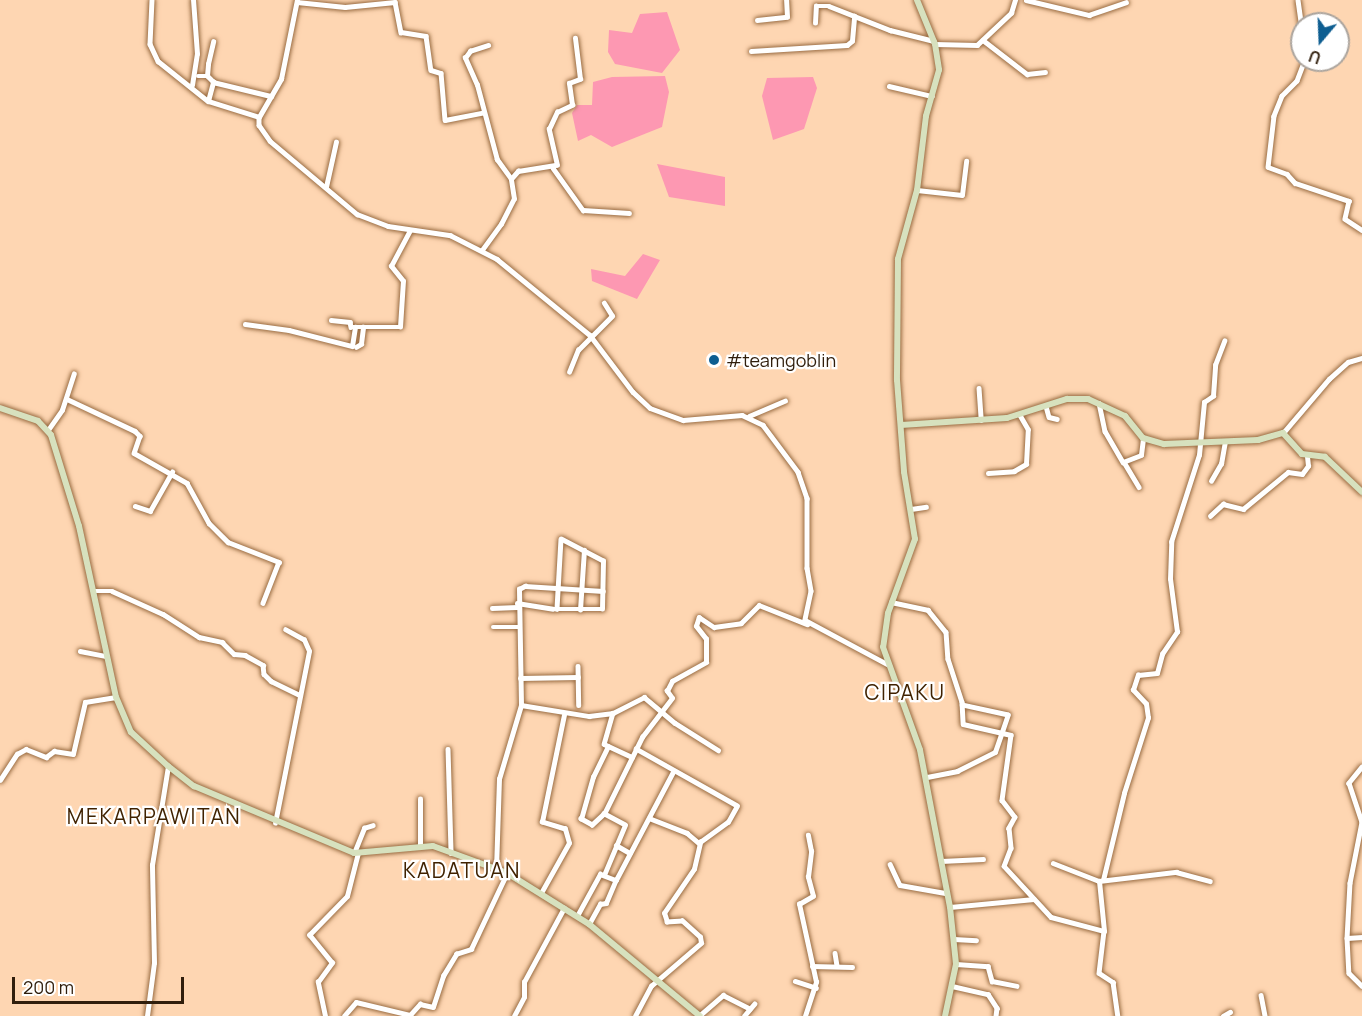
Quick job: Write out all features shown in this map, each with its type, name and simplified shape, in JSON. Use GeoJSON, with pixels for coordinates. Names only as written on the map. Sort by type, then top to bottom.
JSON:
{"type":"FeatureCollection","features":[{"type":"Feature","properties":{"kind":"street"},"geometry":{"type":"LineString","coordinates":[[152,0],[150,31],[154,57],[208,100],[259,117]]}},
{"type":"Feature","properties":{"kind":"street"},"geometry":{"type":"LineString","coordinates":[[192,85],[197,54],[193,0]]}},
{"type":"Feature","properties":{"kind":"street"},"geometry":{"type":"LineString","coordinates":[[757,20],[787,17],[786,0]]}},
{"type":"Feature","properties":{"kind":"street"},"geometry":{"type":"LineString","coordinates":[[917,0],[935,42],[939,70],[923,129],[917,190],[898,259],[896,335],[901,425],[914,545],[891,602],[883,637],[887,664],[901,691],[927,777],[950,907],[956,963],[945,1016]]}},
{"type":"Feature","properties":{"kind":"street"},"geometry":{"type":"LineString","coordinates":[[815,24],[815,9],[819,5],[935,42],[972,47],[983,40],[1011,13],[1015,0]]}},
{"type":"Feature","properties":{"kind":"street"},"geometry":{"type":"LineString","coordinates":[[1026,0],[1089,15],[1126,2]]}},
{"type":"Feature","properties":{"kind":"street"},"geometry":{"type":"LineString","coordinates":[[482,113],[444,120],[441,74],[431,70],[426,36],[401,32],[395,2],[342,7],[297,1],[292,37],[272,96],[259,117],[259,125],[270,141],[357,214],[410,231],[450,235],[482,250],[543,294],[590,335],[633,392],[650,408],[682,420],[748,416],[785,402]]}},
{"type":"Feature","properties":{"kind":"street"},"geometry":{"type":"LineString","coordinates":[[751,51],[847,45],[852,41],[854,16]]}},
{"type":"Feature","properties":{"kind":"street"},"geometry":{"type":"LineString","coordinates":[[553,168],[557,160],[550,136],[551,122],[559,111],[572,106],[569,82],[580,79],[575,38]]}},
{"type":"Feature","properties":{"kind":"street"},"geometry":{"type":"LineString","coordinates":[[983,40],[1027,74],[1045,72]]}},
{"type":"Feature","properties":{"kind":"street"},"geometry":{"type":"LineString","coordinates":[[207,76],[213,42]]}},
{"type":"Feature","properties":{"kind":"street"},"geometry":{"type":"LineString","coordinates":[[482,250],[512,204],[511,178],[497,160],[482,113],[477,85],[465,58],[470,51],[488,45]]}},
{"type":"Feature","properties":{"kind":"street"},"geometry":{"type":"LineString","coordinates":[[1293,78],[1301,72]]}},
{"type":"Feature","properties":{"kind":"street"},"geometry":{"type":"LineString","coordinates":[[1301,72],[1294,86],[1282,96],[1274,116],[1268,167],[1287,174],[1295,183],[1349,201],[1345,219],[1362,230]]}},
{"type":"Feature","properties":{"kind":"street"},"geometry":{"type":"LineString","coordinates":[[198,76],[207,76],[213,82],[272,96]]}},
{"type":"Feature","properties":{"kind":"street"},"geometry":{"type":"LineString","coordinates":[[208,100],[213,82]]}},
{"type":"Feature","properties":{"kind":"street"},"geometry":{"type":"LineString","coordinates":[[889,86],[932,96]]}},
{"type":"Feature","properties":{"kind":"street"},"geometry":{"type":"LineString","coordinates":[[326,187],[336,142]]}},
{"type":"Feature","properties":{"kind":"street"},"geometry":{"type":"LineString","coordinates":[[917,190],[962,195],[966,161]]}},
{"type":"Feature","properties":{"kind":"street"},"geometry":{"type":"LineString","coordinates":[[511,178],[518,171],[553,168]]}},
{"type":"Feature","properties":{"kind":"street"},"geometry":{"type":"LineString","coordinates":[[553,168],[583,210],[629,213]]}},
{"type":"Feature","properties":{"kind":"street"},"geometry":{"type":"LineString","coordinates":[[332,320],[350,322],[355,327],[401,326],[403,280],[391,266],[394,258],[402,252],[410,231]]}},
{"type":"Feature","properties":{"kind":"street"},"geometry":{"type":"LineString","coordinates":[[568,372],[578,350],[590,335],[612,316],[604,303]]}},
{"type":"Feature","properties":{"kind":"street"},"geometry":{"type":"LineString","coordinates":[[245,324],[287,329],[352,346],[355,327]]}},
{"type":"Feature","properties":{"kind":"street"},"geometry":{"type":"LineString","coordinates":[[356,347],[361,344],[363,327]]}},
{"type":"Feature","properties":{"kind":"street"},"geometry":{"type":"LineString","coordinates":[[1118,1016],[1113,982],[1099,973],[1104,931],[1101,881],[1124,793],[1148,717],[1146,704],[1132,690],[1138,675],[1157,673],[1161,654],[1177,632],[1170,579],[1170,543],[1199,446],[1204,402],[1213,396],[1216,363],[1224,341]]}},
{"type":"Feature","properties":{"kind":"street"},"geometry":{"type":"LineString","coordinates":[[901,425],[1020,416],[1066,399],[1099,403],[1128,417],[1143,438],[1164,444],[1199,446],[1272,438],[1283,433],[1329,379],[1348,362],[1362,357]]}},
{"type":"Feature","properties":{"kind":"street"},"geometry":{"type":"LineString","coordinates":[[48,430],[67,399],[75,374]]}},
{"type":"Feature","properties":{"kind":"street"},"geometry":{"type":"LineString","coordinates":[[980,388],[981,420]]}},
{"type":"Feature","properties":{"kind":"street"},"geometry":{"type":"LineString","coordinates":[[67,399],[131,428],[140,436],[134,453],[172,472],[187,483],[209,523],[228,542],[280,562],[263,603]]}},
{"type":"Feature","properties":{"kind":"street"},"geometry":{"type":"LineString","coordinates":[[1099,403],[1105,431],[1139,487]]}},
{"type":"Feature","properties":{"kind":"street"},"geometry":{"type":"LineString","coordinates":[[1046,406],[1049,417],[1057,419]]}},
{"type":"Feature","properties":{"kind":"street"},"geometry":{"type":"LineString","coordinates":[[0,408],[38,421],[48,430],[72,502],[95,591],[105,656],[116,697],[131,732],[168,766],[194,786],[275,823],[356,853],[420,845],[452,852],[507,873],[589,924],[700,1016],[723,995],[750,1009]]}},
{"type":"Feature","properties":{"kind":"street"},"geometry":{"type":"LineString","coordinates":[[748,416],[775,440],[804,485],[809,514],[807,568],[811,591],[804,615],[807,624]]}},
{"type":"Feature","properties":{"kind":"street"},"geometry":{"type":"LineString","coordinates":[[988,473],[1014,471],[1026,464],[1028,430],[1020,416]]}},
{"type":"Feature","properties":{"kind":"street"},"geometry":{"type":"LineString","coordinates":[[1283,433],[1296,450],[1308,456],[1325,457],[1362,492]]}},
{"type":"Feature","properties":{"kind":"street"},"geometry":{"type":"LineString","coordinates":[[1124,462],[1141,455],[1143,438]]}},
{"type":"Feature","properties":{"kind":"street"},"geometry":{"type":"LineString","coordinates":[[1211,481],[1221,464],[1225,442]]}},
{"type":"Feature","properties":{"kind":"street"},"geometry":{"type":"LineString","coordinates":[[1210,516],[1223,504],[1244,508],[1287,473],[1302,474],[1308,466],[1308,456]]}},
{"type":"Feature","properties":{"kind":"street"},"geometry":{"type":"LineString","coordinates":[[135,506],[150,511],[172,472]]}},
{"type":"Feature","properties":{"kind":"street"},"geometry":{"type":"LineString","coordinates":[[911,509],[926,507]]}},
{"type":"Feature","properties":{"kind":"street"},"geometry":{"type":"LineString","coordinates":[[492,608],[517,605],[557,609],[601,610],[603,561],[561,539],[557,609]]}},
{"type":"Feature","properties":{"kind":"street"},"geometry":{"type":"LineString","coordinates":[[580,610],[584,550]]}},
{"type":"Feature","properties":{"kind":"street"},"geometry":{"type":"LineString","coordinates":[[496,869],[499,778],[521,705],[517,605],[519,589],[558,588],[603,591]]}},
{"type":"Feature","properties":{"kind":"street"},"geometry":{"type":"LineString","coordinates":[[95,591],[112,591],[163,614],[199,637],[222,642],[234,654],[245,655],[263,665],[264,674],[271,681],[300,695]]}},
{"type":"Feature","properties":{"kind":"street"},"geometry":{"type":"LineString","coordinates":[[891,602],[928,610],[948,635],[951,672],[962,705],[964,725],[1002,731],[1011,735],[1012,748],[1002,800],[1015,817],[1009,828],[1011,848],[1004,866],[1056,919],[1104,931]]}},
{"type":"Feature","properties":{"kind":"street"},"geometry":{"type":"LineString","coordinates":[[608,746],[593,777],[581,819],[592,825],[604,814],[636,749],[672,699],[667,691],[672,681],[706,662],[706,640],[697,620],[714,627],[741,623],[759,605],[807,624],[887,664]]}},
{"type":"Feature","properties":{"kind":"street"},"geometry":{"type":"LineString","coordinates":[[493,627],[518,627]]}},
{"type":"Feature","properties":{"kind":"street"},"geometry":{"type":"LineString","coordinates":[[275,823],[308,646],[286,630]]}},
{"type":"Feature","properties":{"kind":"street"},"geometry":{"type":"LineString","coordinates":[[80,651],[105,656]]}},
{"type":"Feature","properties":{"kind":"street"},"geometry":{"type":"LineString","coordinates":[[578,666],[579,705]]}},
{"type":"Feature","properties":{"kind":"street"},"geometry":{"type":"LineString","coordinates":[[520,678],[578,676]]}},
{"type":"Feature","properties":{"kind":"street"},"geometry":{"type":"LineString","coordinates":[[0,780],[17,754],[26,749],[46,757],[54,750],[73,754],[85,702],[116,697]]}},
{"type":"Feature","properties":{"kind":"street"},"geometry":{"type":"LineString","coordinates":[[521,705],[564,715],[614,713],[644,697],[662,713],[718,750]]}},
{"type":"Feature","properties":{"kind":"street"},"geometry":{"type":"LineString","coordinates":[[927,777],[957,771],[993,755],[1006,714],[962,705]]}},
{"type":"Feature","properties":{"kind":"street"},"geometry":{"type":"LineString","coordinates":[[614,713],[604,742],[632,757]]}},
{"type":"Feature","properties":{"kind":"street"},"geometry":{"type":"LineString","coordinates":[[541,893],[568,843],[565,829],[542,822],[564,715]]}},
{"type":"Feature","properties":{"kind":"street"},"geometry":{"type":"LineString","coordinates":[[448,749],[452,852]]}},
{"type":"Feature","properties":{"kind":"street"},"geometry":{"type":"LineString","coordinates":[[635,1016],[641,999],[657,979],[702,941],[682,921],[667,922],[663,916],[695,867],[699,843],[728,822],[737,805],[673,772],[636,749]]}},
{"type":"Feature","properties":{"kind":"street"},"geometry":{"type":"LineString","coordinates":[[147,1016],[154,963],[152,865],[168,766]]}},
{"type":"Feature","properties":{"kind":"street"},"geometry":{"type":"LineString","coordinates":[[1362,766],[1349,783],[1362,822],[1350,884],[1347,938],[1350,973],[1362,986]]}},
{"type":"Feature","properties":{"kind":"street"},"geometry":{"type":"LineString","coordinates":[[589,924],[600,904],[606,903],[673,772]]}},
{"type":"Feature","properties":{"kind":"street"},"geometry":{"type":"LineString","coordinates":[[420,799],[420,845]]}},
{"type":"Feature","properties":{"kind":"street"},"geometry":{"type":"LineString","coordinates":[[604,814],[625,823],[604,875]]}},
{"type":"Feature","properties":{"kind":"street"},"geometry":{"type":"LineString","coordinates":[[649,818],[687,832],[699,843]]}},
{"type":"Feature","properties":{"kind":"street"},"geometry":{"type":"LineString","coordinates":[[325,1016],[318,982],[332,963],[309,935],[347,896],[363,828],[373,825]]}},
{"type":"Feature","properties":{"kind":"street"},"geometry":{"type":"LineString","coordinates":[[805,1016],[816,988],[799,904],[813,896],[808,877],[811,850],[808,835]]}},
{"type":"Feature","properties":{"kind":"street"},"geometry":{"type":"LineString","coordinates":[[615,845],[630,853]]}},
{"type":"Feature","properties":{"kind":"street"},"geometry":{"type":"LineString","coordinates":[[941,861],[983,859]]}},
{"type":"Feature","properties":{"kind":"street"},"geometry":{"type":"LineString","coordinates":[[1053,863],[1101,881],[1176,872],[1210,881]]}},
{"type":"Feature","properties":{"kind":"street"},"geometry":{"type":"LineString","coordinates":[[890,864],[897,882],[946,893]]}},
{"type":"Feature","properties":{"kind":"street"},"geometry":{"type":"LineString","coordinates":[[344,1016],[355,1002],[410,1015],[420,1004],[433,1006],[443,976],[456,954],[471,949],[507,873]]}},
{"type":"Feature","properties":{"kind":"street"},"geometry":{"type":"LineString","coordinates":[[578,916],[599,875],[616,880]]}},
{"type":"Feature","properties":{"kind":"street"},"geometry":{"type":"LineString","coordinates":[[950,907],[1034,899]]}},
{"type":"Feature","properties":{"kind":"street"},"geometry":{"type":"LineString","coordinates":[[514,1016],[524,997],[524,982],[564,909]]}},
{"type":"Feature","properties":{"kind":"street"},"geometry":{"type":"LineString","coordinates":[[1347,938],[1362,937]]}},
{"type":"Feature","properties":{"kind":"street"},"geometry":{"type":"LineString","coordinates":[[954,939],[976,940]]}},
{"type":"Feature","properties":{"kind":"street"},"geometry":{"type":"LineString","coordinates":[[835,953],[837,966]]}},
{"type":"Feature","properties":{"kind":"street"},"geometry":{"type":"LineString","coordinates":[[956,963],[988,966],[992,981],[1017,986]]}},
{"type":"Feature","properties":{"kind":"street"},"geometry":{"type":"LineString","coordinates":[[812,966],[852,967]]}},
{"type":"Feature","properties":{"kind":"street"},"geometry":{"type":"LineString","coordinates":[[795,981],[816,988]]}},
{"type":"Feature","properties":{"kind":"street"},"geometry":{"type":"LineString","coordinates":[[952,986],[988,994],[998,1008],[996,1016]]}},
{"type":"Feature","properties":{"kind":"street"},"geometry":{"type":"LineString","coordinates":[[1261,995],[1264,1016]]}},
{"type":"Feature","properties":{"kind":"street"},"geometry":{"type":"LineString","coordinates":[[744,1016],[754,1004]]}},
{"type":"Feature","properties":{"kind":"street"},"geometry":{"type":"LineString","coordinates":[[1222,1016],[1230,1012]]}},
{"type":"Feature","properties":{"kind":"shaded area"},"geometry":{"type":"Polygon","coordinates":[[[667,12],[680,50],[662,73],[615,64],[608,52],[609,30],[632,33],[640,14],[667,12]]]}},
{"type":"Feature","properties":{"kind":"shaded area"},"geometry":{"type":"Polygon","coordinates":[[[665,76],[669,92],[662,127],[612,147],[591,135],[578,141],[572,113],[577,105],[592,105],[593,82],[612,77],[665,76]]]}},
{"type":"Feature","properties":{"kind":"shaded area"},"geometry":{"type":"Polygon","coordinates":[[[813,77],[817,88],[804,129],[773,140],[762,96],[767,78],[813,77]]]}},
{"type":"Feature","properties":{"kind":"shaded area"},"geometry":{"type":"Polygon","coordinates":[[[657,164],[725,177],[725,206],[669,197],[657,164]]]}},
{"type":"Feature","properties":{"kind":"shaded area"},"geometry":{"type":"Polygon","coordinates":[[[643,254],[660,260],[637,299],[592,281],[591,269],[625,276],[643,254]]]}},
{"type":"Feature","properties":{"kind":"place","name":"#teamgoblin"},"geometry":{"type":"Point","coordinates":[714,360]}},
{"type":"Feature","properties":{"kind":"district","name":"CIPAKU"},"geometry":{"type":"Point","coordinates":[905,692]}},
{"type":"Feature","properties":{"kind":"district","name":"MEKARPAWITAN"},"geometry":{"type":"Point","coordinates":[154,816]}},
{"type":"Feature","properties":{"kind":"district","name":"KADATUAN"},"geometry":{"type":"Point","coordinates":[462,870]}}]}
